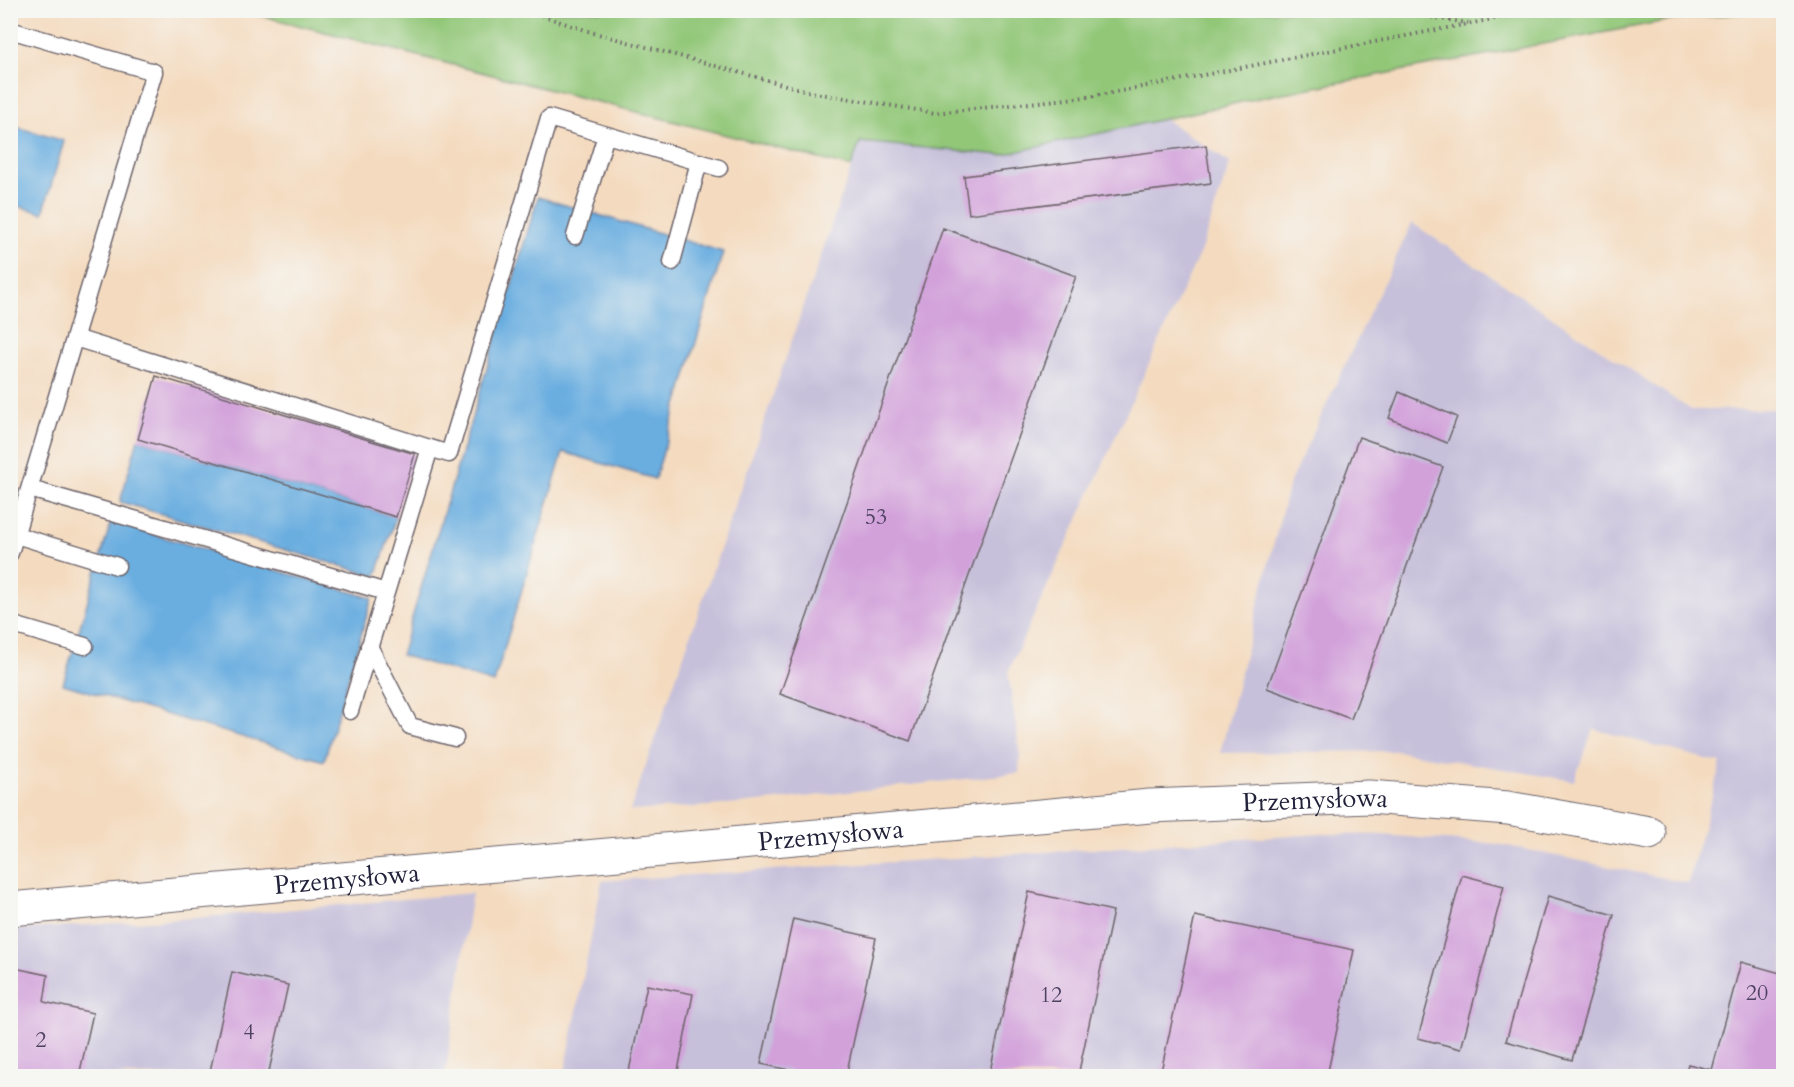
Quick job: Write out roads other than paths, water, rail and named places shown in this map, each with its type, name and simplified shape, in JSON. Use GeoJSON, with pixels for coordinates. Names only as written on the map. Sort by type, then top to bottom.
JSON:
{"type":"FeatureCollection","features":[{"type":"Feature","properties":{"kind":"street","name":"Przemysłowa"},"geometry":{"type":"LineString","coordinates":[[10,909],[1150,806],[1369,797],[1508,808],[1649,833]]}},
{"type":"Feature","properties":{"kind":"lane"},"geometry":{"type":"LineString","coordinates":[[10,30],[154,72],[10,553]]}},
{"type":"Feature","properties":{"kind":"lane"},"geometry":{"type":"LineString","coordinates":[[75,338],[449,454],[549,118],[719,168]]}},
{"type":"Feature","properties":{"kind":"lane"},"geometry":{"type":"LineString","coordinates":[[575,236],[606,135]]}},
{"type":"Feature","properties":{"kind":"lane"},"geometry":{"type":"LineString","coordinates":[[672,262],[699,162]]}},
{"type":"Feature","properties":{"kind":"lane"},"geometry":{"type":"LineString","coordinates":[[350,711],[430,448]]}},
{"type":"Feature","properties":{"kind":"lane"},"geometry":{"type":"LineString","coordinates":[[30,489],[386,592]]}},
{"type":"Feature","properties":{"kind":"lane"},"geometry":{"type":"LineString","coordinates":[[16,535],[117,566]]}},
{"type":"Feature","properties":{"kind":"lane"},"geometry":{"type":"LineString","coordinates":[[10,624],[85,646]]}},
{"type":"Feature","properties":{"kind":"lane"},"geometry":{"type":"LineString","coordinates":[[369,646],[410,726],[455,738]]}},
{"type":"Feature","properties":{"kind":"water"},"geometry":{"type":"Polygon","coordinates":[[[16,127],[64,141],[43,213],[11,204],[11,146],[16,127]]]}},
{"type":"Feature","properties":{"kind":"water"},"geometry":{"type":"Polygon","coordinates":[[[538,197],[723,252],[655,479],[563,452],[494,683],[401,655],[538,197]]]}},
{"type":"Feature","properties":{"kind":"water"},"geometry":{"type":"Polygon","coordinates":[[[138,439],[396,517],[376,576],[120,502],[138,439]]]}},
{"type":"Feature","properties":{"kind":"water"},"geometry":{"type":"Polygon","coordinates":[[[111,522],[372,598],[324,761],[63,684],[111,522]]]}}]}
